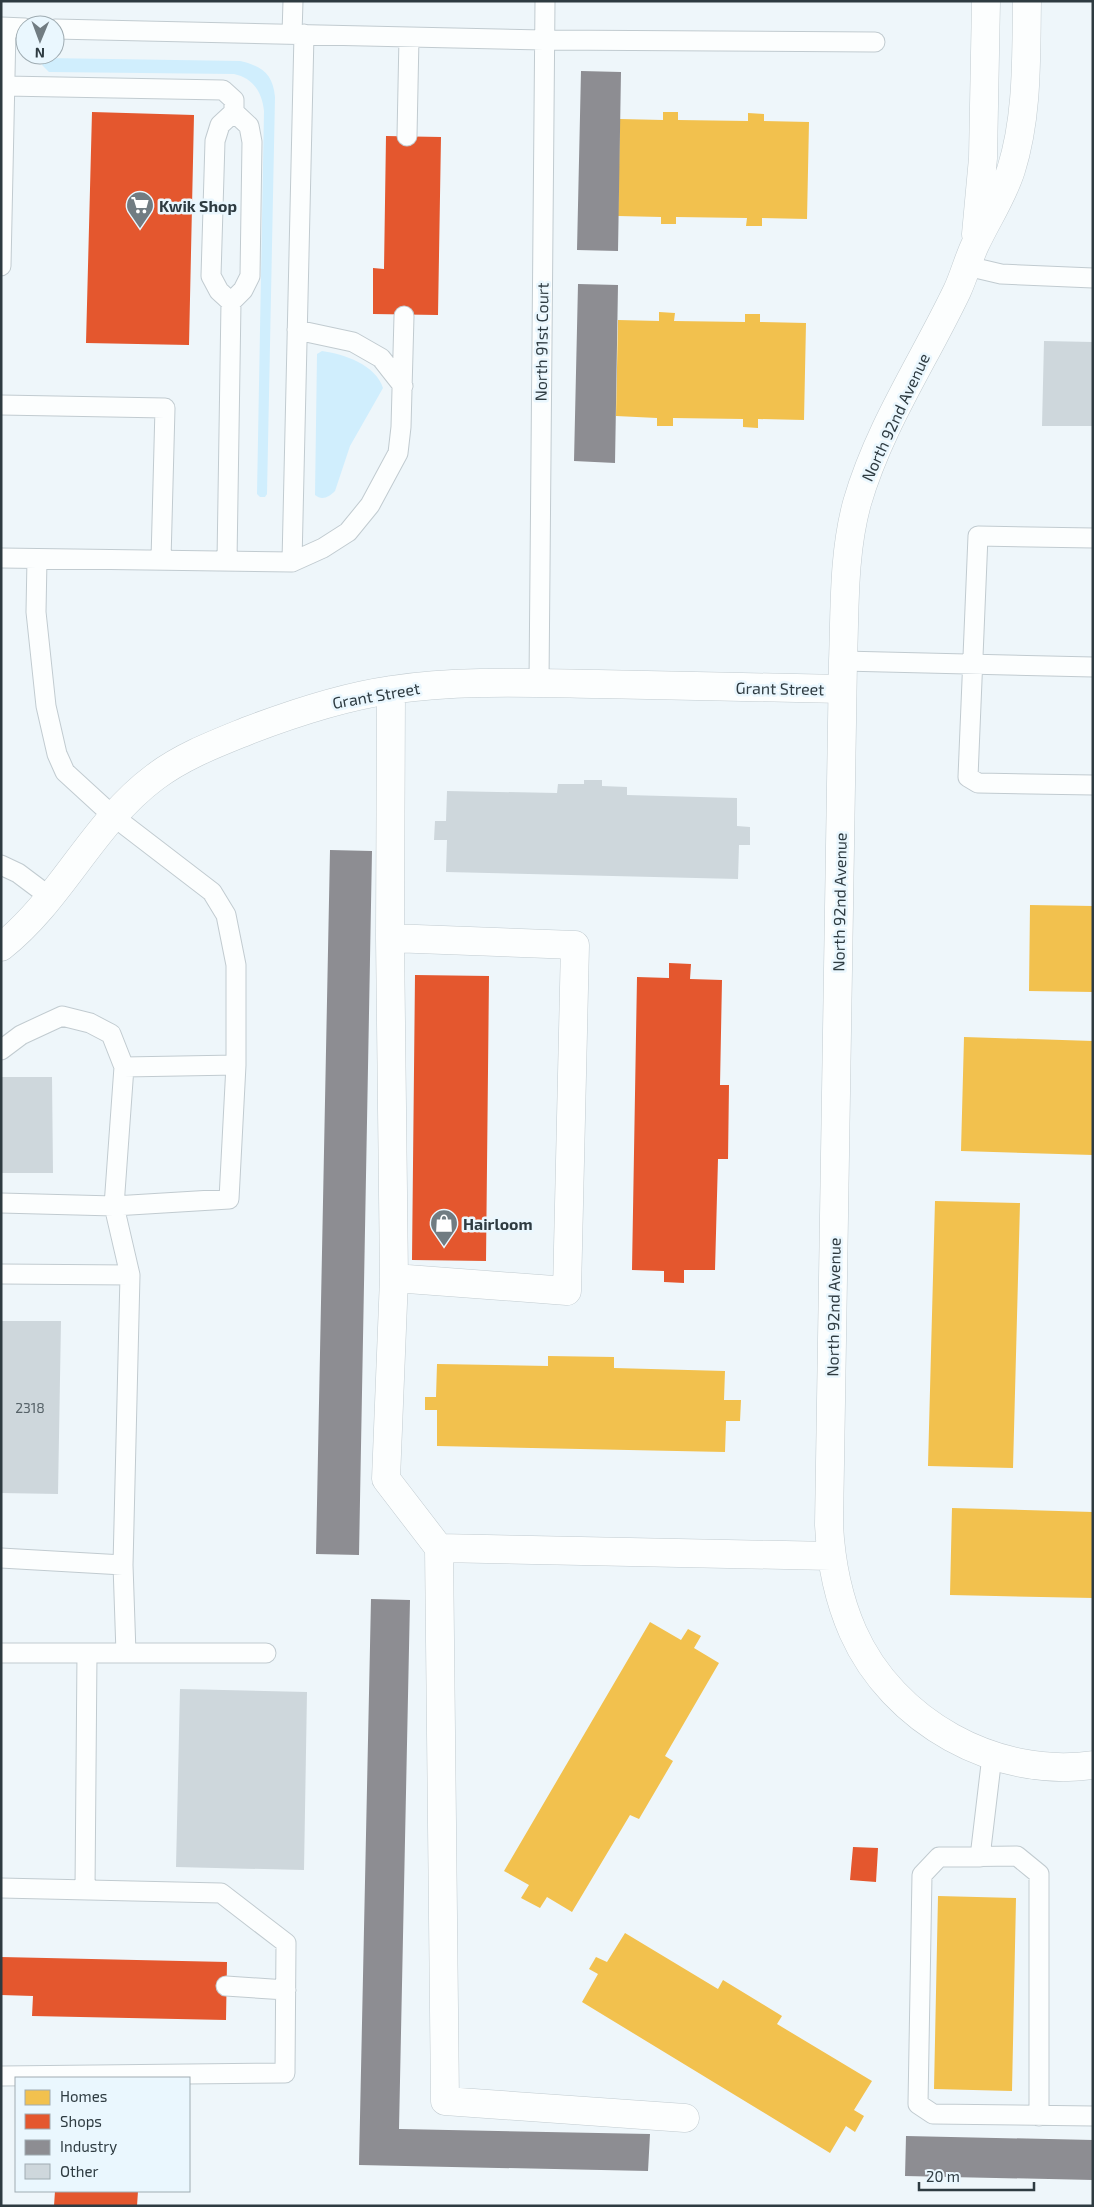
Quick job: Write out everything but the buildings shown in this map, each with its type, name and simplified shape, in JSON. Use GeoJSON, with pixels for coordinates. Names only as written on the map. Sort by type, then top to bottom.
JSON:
{"type":"FeatureCollection","features":[{"type":"Feature","properties":{"kind":"street","name":"North 92nd Avenue"},"geometry":{"type":"LineString","coordinates":[[971,255],[983,158],[986,1]]}},
{"type":"Feature","properties":{"kind":"street","name":"North 92nd Avenue"},"geometry":{"type":"LineString","coordinates":[[1027,1],[1025,93],[1020,131],[1011,169],[1001,198],[971,255],[957,290],[899,400],[870,464],[858,502],[848,546],[842,689],[830,1495],[831,1556],[837,1587],[853,1633],[887,1685],[927,1723],[956,1741],[992,1756],[1029,1766],[1077,1768],[1093,1765]]}},
{"type":"Feature","properties":{"kind":"street","name":"Grant Street"},"geometry":{"type":"LineString","coordinates":[[1,947],[14,938],[50,897],[97,834],[113,816],[132,795],[154,777],[210,746],[314,708],[391,690],[486,683],[842,689]]}},
{"type":"Feature","properties":{"kind":"street"},"geometry":{"type":"LineString","coordinates":[[391,690],[390,938],[394,1278],[386,1478],[439,1548],[445,2101],[686,2118]]}},
{"type":"Feature","properties":{"kind":"street"},"geometry":{"type":"LineString","coordinates":[[390,938],[575,945],[567,1291],[394,1278]]}},
{"type":"Feature","properties":{"kind":"street"},"geometry":{"type":"LineString","coordinates":[[439,1548],[831,1556]]}},
{"type":"Feature","properties":{"kind":"lane"},"geometry":{"type":"LineString","coordinates":[[292,562],[297,330],[298,34],[293,1]]}},
{"type":"Feature","properties":{"kind":"lane","name":"North 91st Court"},"geometry":{"type":"LineString","coordinates":[[538,683],[545,1]]}},
{"type":"Feature","properties":{"kind":"lane"},"geometry":{"type":"LineString","coordinates":[[1,266],[5,86],[4,28]]}},
{"type":"Feature","properties":{"kind":"lane"},"geometry":{"type":"LineString","coordinates":[[65,29],[544,40],[875,42]]}},
{"type":"Feature","properties":{"kind":"lane"},"geometry":{"type":"LineString","coordinates":[[408,136],[409,37]]}},
{"type":"Feature","properties":{"kind":"lane"},"geometry":{"type":"LineString","coordinates":[[5,86],[223,90],[234,100],[234,112],[249,126],[252,142],[250,276],[243,290],[231,302],[227,561]]}},
{"type":"Feature","properties":{"kind":"lane"},"geometry":{"type":"LineString","coordinates":[[231,302],[219,291],[211,276],[215,141],[220,125],[234,112]]}},
{"type":"Feature","properties":{"kind":"lane"},"geometry":{"type":"LineString","coordinates":[[971,255],[1001,274],[1093,278]]}},
{"type":"Feature","properties":{"kind":"lane"},"geometry":{"type":"LineString","coordinates":[[1,558],[292,562],[323,548],[348,532],[370,504],[398,453],[403,386],[404,316]]}},
{"type":"Feature","properties":{"kind":"lane"},"geometry":{"type":"LineString","coordinates":[[297,330],[353,342],[381,358],[403,386]]}},
{"type":"Feature","properties":{"kind":"lane"},"geometry":{"type":"LineString","coordinates":[[1,405],[165,408],[161,560]]}},
{"type":"Feature","properties":{"kind":"lane"},"geometry":{"type":"LineString","coordinates":[[1093,538],[978,536],[968,777],[978,783],[1093,785]]}},
{"type":"Feature","properties":{"kind":"lane"},"geometry":{"type":"LineString","coordinates":[[1,1203],[114,1206],[229,1199],[236,1065],[236,965],[226,915],[212,892],[113,816],[65,772],[57,754],[46,706],[36,612],[37,559]]}},
{"type":"Feature","properties":{"kind":"lane"},"geometry":{"type":"LineString","coordinates":[[843,661],[1093,667]]}},
{"type":"Feature","properties":{"kind":"lane"},"geometry":{"type":"LineString","coordinates":[[1,865],[18,872],[50,897]]}},
{"type":"Feature","properties":{"kind":"lane"},"geometry":{"type":"LineString","coordinates":[[1,1050],[21,1035],[62,1016],[90,1023],[111,1034],[124,1067],[114,1206],[130,1275],[123,1565],[126,1653]]}},
{"type":"Feature","properties":{"kind":"lane"},"geometry":{"type":"LineString","coordinates":[[124,1067],[236,1065]]}},
{"type":"Feature","properties":{"kind":"lane"},"geometry":{"type":"LineString","coordinates":[[1,1274],[130,1275]]}},
{"type":"Feature","properties":{"kind":"lane"},"geometry":{"type":"LineString","coordinates":[[1,1558],[123,1565]]}},
{"type":"Feature","properties":{"kind":"lane"},"geometry":{"type":"LineString","coordinates":[[1,1653],[266,1653]]}},
{"type":"Feature","properties":{"kind":"lane"},"geometry":{"type":"LineString","coordinates":[[84,1890],[87,1653]]}},
{"type":"Feature","properties":{"kind":"lane"},"geometry":{"type":"LineString","coordinates":[[980,1857],[992,1756]]}},
{"type":"Feature","properties":{"kind":"lane"},"geometry":{"type":"LineString","coordinates":[[1040,2116],[1039,1874],[1017,1856],[938,1857],[922,1875],[918,2104],[933,2114],[1040,2116],[1093,2116]]}},
{"type":"Feature","properties":{"kind":"lane"},"geometry":{"type":"LineString","coordinates":[[1,1888],[221,1892],[286,1944],[284,2073],[2,2076],[1,2087]]}},
{"type":"Feature","properties":{"kind":"lane"},"geometry":{"type":"LineString","coordinates":[[226,1986],[286,1990]]}},
{"type":"Feature","properties":{"kind":"shaded area"},"geometry":{"type":"Polygon","coordinates":[[[65,58],[240,61],[265,72],[272,82],[275,97],[267,494],[265,497],[260,497],[257,494],[264,111],[259,92],[251,82],[234,74],[49,72],[42,65],[65,65],[65,58]]]}},
{"type":"Feature","properties":{"kind":"shaded area"},"geometry":{"type":"Polygon","coordinates":[[[322,351],[358,362],[374,373],[383,388],[350,446],[335,491],[323,498],[315,495],[317,354],[322,351]]]}},
{"type":"Feature","properties":{"kind":"place","name":"Kwik Shop"},"geometry":{"type":"Point","coordinates":[140,229]}},
{"type":"Feature","properties":{"kind":"place","name":"Hairloom"},"geometry":{"type":"Point","coordinates":[444,1247]}}]}
